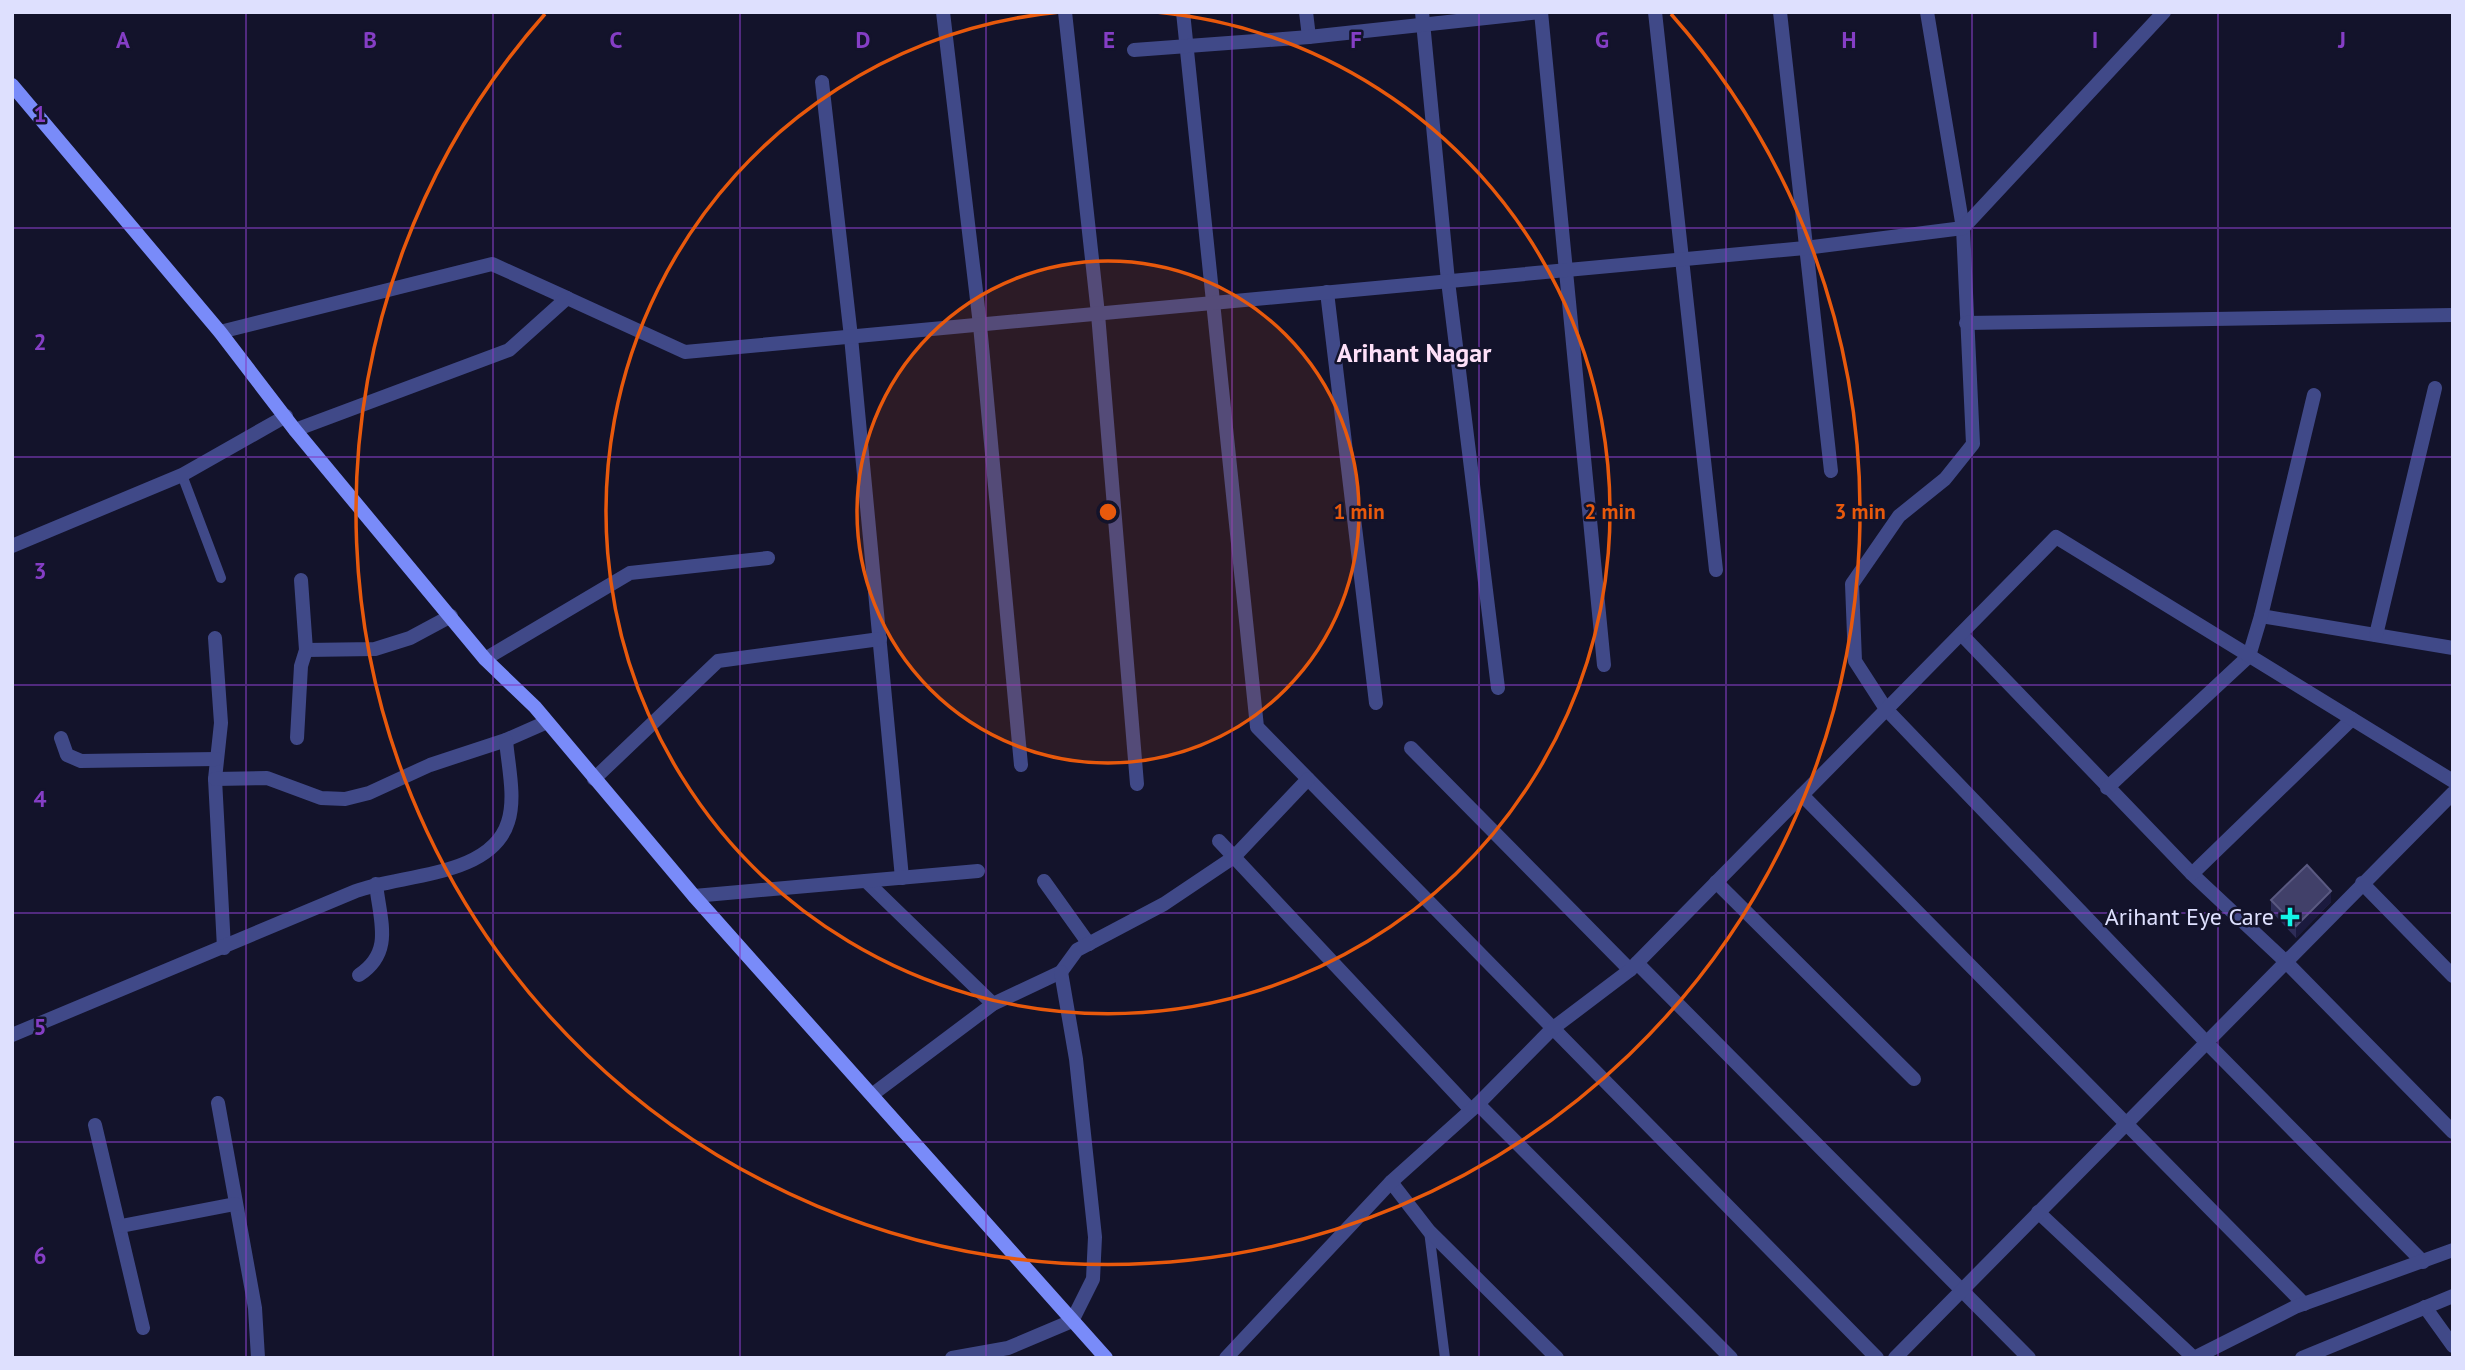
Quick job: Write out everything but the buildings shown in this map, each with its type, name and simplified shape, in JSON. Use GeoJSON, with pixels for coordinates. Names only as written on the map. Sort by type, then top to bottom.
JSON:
{"type":"FeatureCollection","features":[{"type":"Feature","properties":{"kind":"street"},"geometry":{"type":"LineString","coordinates":[[943,12],[980,325],[1021,765]]}},
{"type":"Feature","properties":{"kind":"street"},"geometry":{"type":"LineString","coordinates":[[1065,12],[1098,314],[1137,785]]}},
{"type":"Feature","properties":{"kind":"street"},"geometry":{"type":"LineString","coordinates":[[1183,12],[1257,727],[1877,1358]]}},
{"type":"Feature","properties":{"kind":"street"},"geometry":{"type":"LineString","coordinates":[[1306,12],[1309,37]]}},
{"type":"Feature","properties":{"kind":"street"},"geometry":{"type":"LineString","coordinates":[[1134,50],[1309,37],[1423,18],[1541,12],[1605,665]]}},
{"type":"Feature","properties":{"kind":"street"},"geometry":{"type":"LineString","coordinates":[[1655,12],[1716,570]]}},
{"type":"Feature","properties":{"kind":"street"},"geometry":{"type":"LineString","coordinates":[[1780,12],[1831,471]]}},
{"type":"Feature","properties":{"kind":"street"},"geometry":{"type":"LineString","coordinates":[[1927,12],[1963,228],[1973,444],[1945,479],[1899,516],[1852,584],[1855,661],[1886,709],[2206,1042],[2423,1262]]}},
{"type":"Feature","properties":{"kind":"street"},"geometry":{"type":"LineString","coordinates":[[220,332],[492,264],[685,352],[1683,260],[1963,228],[2164,12]]}},
{"type":"Feature","properties":{"kind":"street"},"geometry":{"type":"LineString","coordinates":[[1423,18],[1448,281],[1498,688]]}},
{"type":"Feature","properties":{"kind":"street"},"geometry":{"type":"LineString","coordinates":[[821,82],[851,337],[902,877]]}},
{"type":"Feature","properties":{"kind":"street"},"geometry":{"type":"LineString","coordinates":[[12,85],[220,332],[295,430],[485,659],[547,722],[694,895],[1106,1358]]}},
{"type":"Feature","properties":{"kind":"street"},"geometry":{"type":"LineString","coordinates":[[1327,292],[1376,702]]}},
{"type":"Feature","properties":{"kind":"street"},"geometry":{"type":"LineString","coordinates":[[295,430],[509,350],[567,298]]}},
{"type":"Feature","properties":{"kind":"street"},"geometry":{"type":"LineString","coordinates":[[1966,323],[2453,315]]}},
{"type":"Feature","properties":{"kind":"street"},"geometry":{"type":"LineString","coordinates":[[2376,635],[2435,388]]}},
{"type":"Feature","properties":{"kind":"street"},"geometry":{"type":"LineString","coordinates":[[2107,788],[2249,656],[2314,395]]}},
{"type":"Feature","properties":{"kind":"street"},"geometry":{"type":"LineString","coordinates":[[12,546],[182,475],[286,416]]}},
{"type":"Feature","properties":{"kind":"street"},"geometry":{"type":"LineString","coordinates":[[1226,1358],[1391,1182],[1475,1107],[1552,1029],[1633,966],[2056,537],[2453,781]]}},
{"type":"Feature","properties":{"kind":"street"},"geometry":{"type":"LineString","coordinates":[[485,659],[630,573],[768,558]]}},
{"type":"Feature","properties":{"kind":"street"},"geometry":{"type":"LineString","coordinates":[[298,738],[301,666],[306,650],[301,580]]}},
{"type":"Feature","properties":{"kind":"street"},"geometry":{"type":"LineString","coordinates":[[306,650],[376,649],[410,638],[451,616]]}},
{"type":"Feature","properties":{"kind":"street"},"geometry":{"type":"LineString","coordinates":[[2261,616],[2453,648]]}},
{"type":"Feature","properties":{"kind":"street"},"geometry":{"type":"LineString","coordinates":[[1961,634],[2107,788],[2192,874],[2286,961],[2453,1132]]}},
{"type":"Feature","properties":{"kind":"street"},"geometry":{"type":"LineString","coordinates":[[215,638],[221,723],[215,779],[224,948]]}},
{"type":"Feature","properties":{"kind":"street"},"geometry":{"type":"LineString","coordinates":[[594,779],[718,661],[880,639]]}},
{"type":"Feature","properties":{"kind":"street"},"geometry":{"type":"LineString","coordinates":[[2192,874],[2352,719]]}},
{"type":"Feature","properties":{"kind":"street"},"geometry":{"type":"LineString","coordinates":[[215,779],[267,778],[321,798],[345,799],[369,793],[430,765],[506,740],[547,722]]}},
{"type":"Feature","properties":{"kind":"street"},"geometry":{"type":"LineString","coordinates":[[61,738],[67,755],[81,761],[216,760]]}},
{"type":"Feature","properties":{"kind":"street"},"geometry":{"type":"LineString","coordinates":[[12,1035],[376,884],[449,869],[475,859],[495,846],[508,823],[510,804],[506,740]]}},
{"type":"Feature","properties":{"kind":"street"},"geometry":{"type":"LineString","coordinates":[[1411,748],[2029,1358]]}},
{"type":"Feature","properties":{"kind":"street"},"geometry":{"type":"LineString","coordinates":[[873,1094],[993,1004],[1061,972],[1077,950],[1164,904],[1234,857],[1308,779]]}},
{"type":"Feature","properties":{"kind":"street"},"geometry":{"type":"LineString","coordinates":[[1895,1358],[2453,793]]}},
{"type":"Feature","properties":{"kind":"street"},"geometry":{"type":"LineString","coordinates":[[1802,795],[2124,1125],[2304,1304]]}},
{"type":"Feature","properties":{"kind":"street"},"geometry":{"type":"LineString","coordinates":[[1219,841],[1475,1107],[1731,1358]]}},
{"type":"Feature","properties":{"kind":"street"},"geometry":{"type":"LineString","coordinates":[[694,895],[978,871]]}},
{"type":"Feature","properties":{"kind":"street"},"geometry":{"type":"LineString","coordinates":[[866,881],[993,1004]]}},
{"type":"Feature","properties":{"kind":"street"},"geometry":{"type":"LineString","coordinates":[[1044,881],[1089,944]]}},
{"type":"Feature","properties":{"kind":"street"},"geometry":{"type":"LineString","coordinates":[[1716,882],[1913,1079]]}},
{"type":"Feature","properties":{"kind":"street"},"geometry":{"type":"LineString","coordinates":[[2362,883],[2453,976]]}},
{"type":"Feature","properties":{"kind":"street"},"geometry":{"type":"LineString","coordinates":[[359,975],[374,965],[382,953],[376,884]]}},
{"type":"Feature","properties":{"kind":"street"},"geometry":{"type":"LineString","coordinates":[[952,1358],[1008,1348],[1072,1321],[1093,1279],[1095,1237],[1076,1059],[1061,972]]}},
{"type":"Feature","properties":{"kind":"street"},"geometry":{"type":"LineString","coordinates":[[218,1103],[255,1308],[258,1358]]}},
{"type":"Feature","properties":{"kind":"street"},"geometry":{"type":"LineString","coordinates":[[95,1125],[143,1328]]}},
{"type":"Feature","properties":{"kind":"street"},"geometry":{"type":"LineString","coordinates":[[1391,1182],[1429,1231],[1556,1358]]}},
{"type":"Feature","properties":{"kind":"street"},"geometry":{"type":"LineString","coordinates":[[121,1226],[235,1204]]}},
{"type":"Feature","properties":{"kind":"street"},"geometry":{"type":"LineString","coordinates":[[2038,1212],[2194,1358],[2304,1304],[2453,1250]]}},
{"type":"Feature","properties":{"kind":"street"},"geometry":{"type":"LineString","coordinates":[[2307,1357],[2453,1296]]}},
{"type":"Feature","properties":{"kind":"street"},"geometry":{"type":"LineString","coordinates":[[2425,1307],[2453,1346]]}},
{"type":"Feature","properties":{"kind":"lane"},"geometry":{"type":"LineString","coordinates":[[182,475],[221,578]]}},
{"type":"Feature","properties":{"kind":"lane"},"geometry":{"type":"LineString","coordinates":[[1429,1231],[1445,1358]]}},
{"type":"Feature","properties":{"kind":"place","name":"Arihant Eye Care"},"geometry":{"type":"Point","coordinates":[2290,917]}},
{"type":"Feature","properties":{"kind":"district","name":"Arihant Nagar"},"geometry":{"type":"Point","coordinates":[1414,353]}}]}
